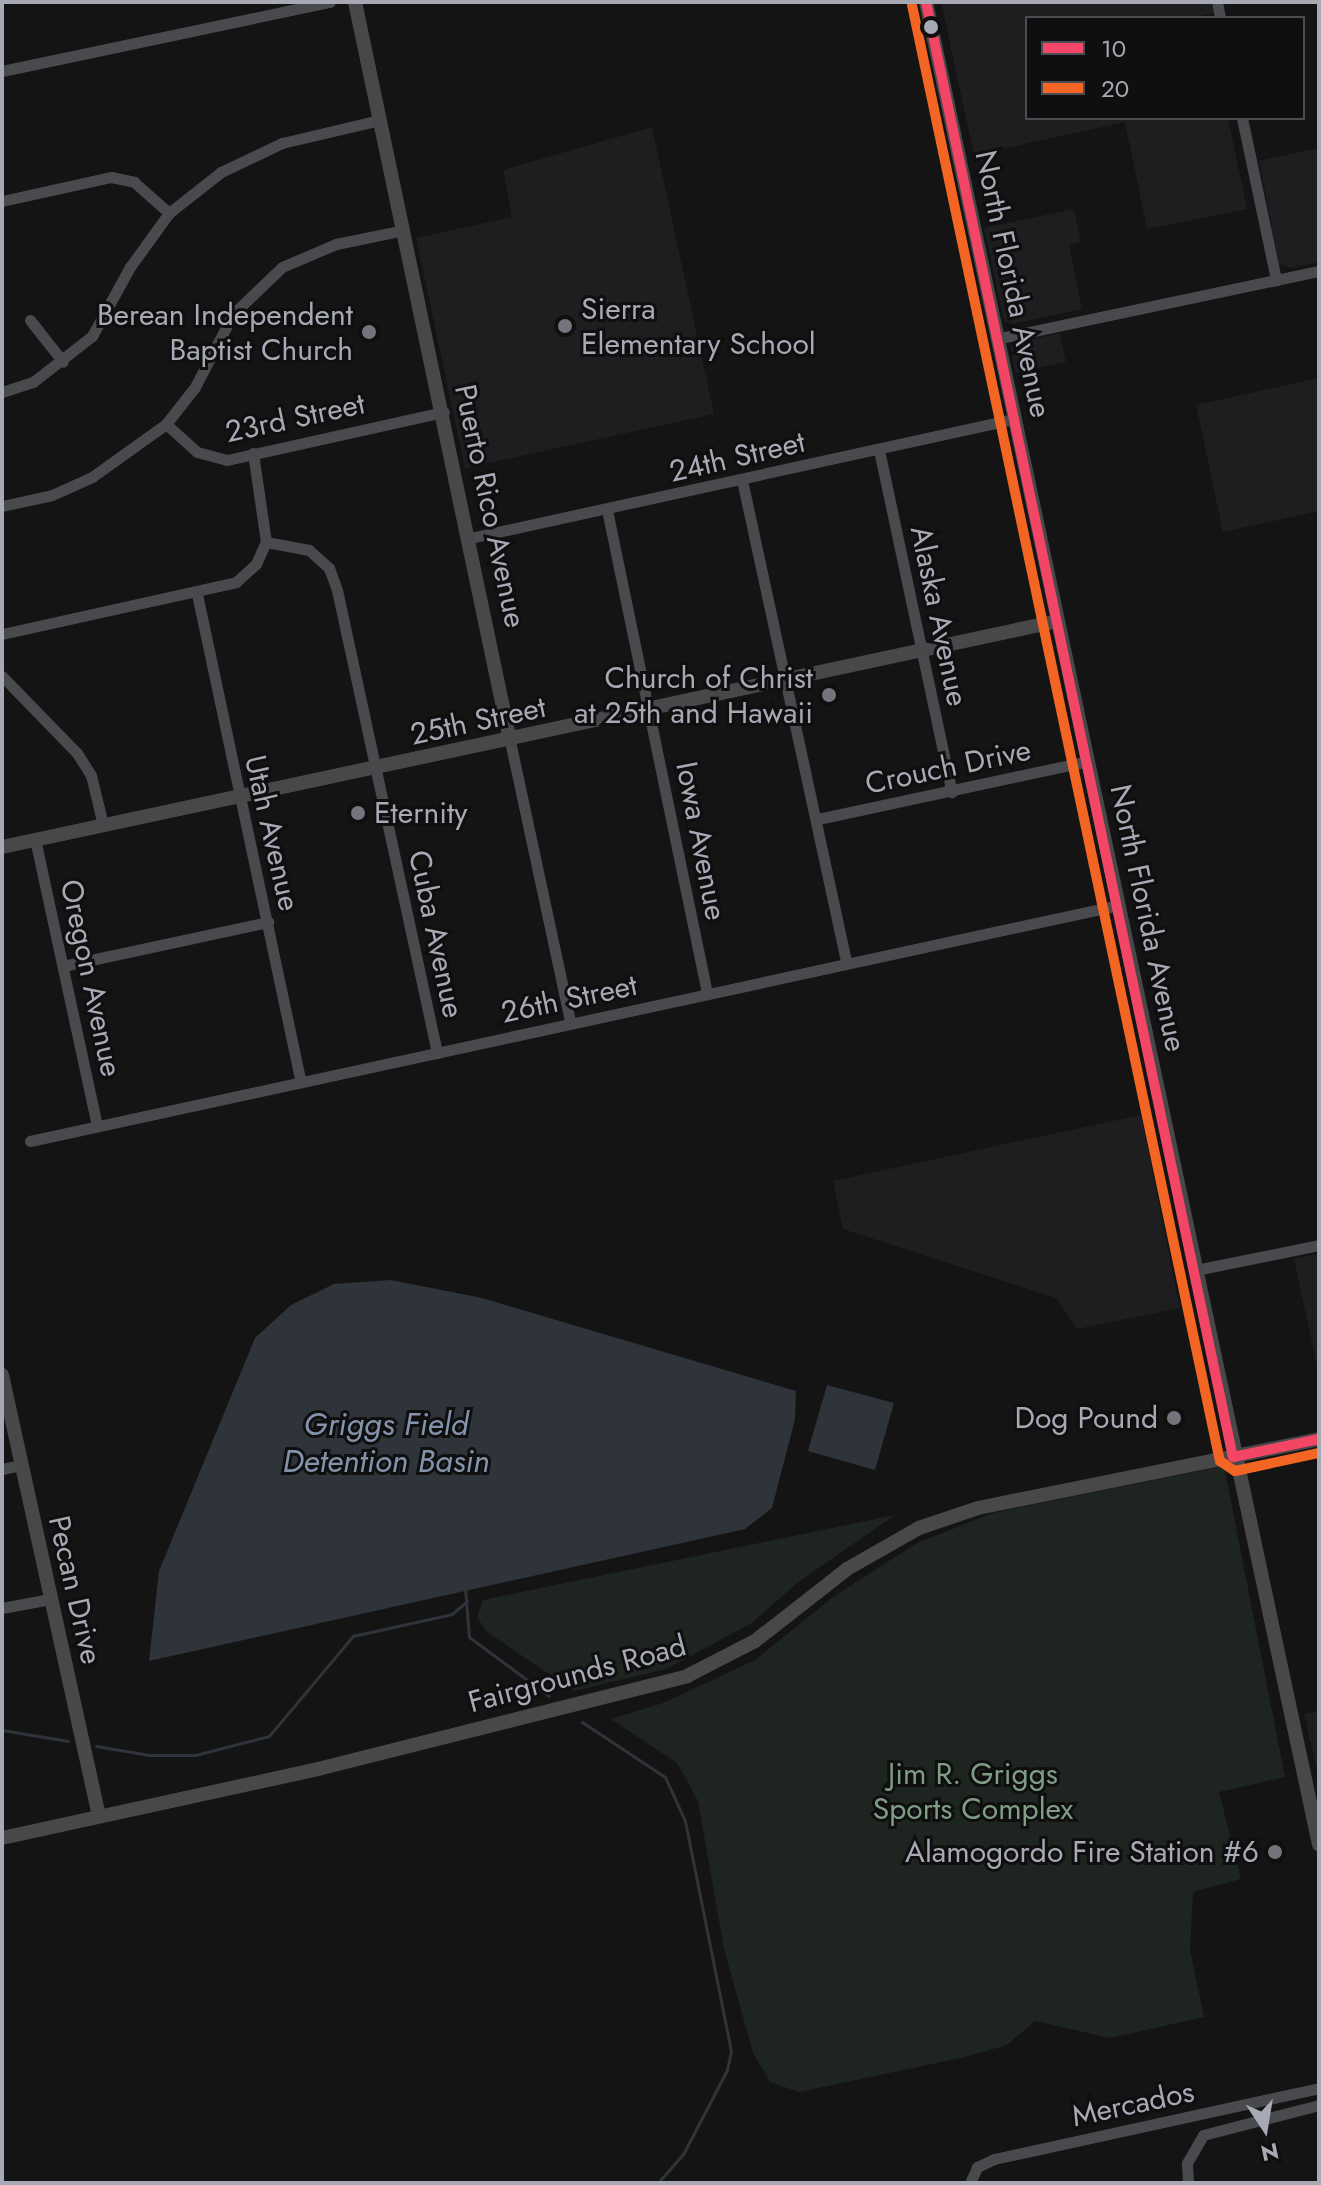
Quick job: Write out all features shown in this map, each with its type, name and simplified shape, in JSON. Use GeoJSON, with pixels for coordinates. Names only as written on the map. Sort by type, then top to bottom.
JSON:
{"type":"FeatureCollection","features":[{"type":"Feature","properties":{"kind":"main road","name":"Puerto Rico Avenue"},"geometry":{"type":"LineString","coordinates":[[355,2],[444,412],[510,741]]}},
{"type":"Feature","properties":{"kind":"main road","name":"North Florida Avenue"},"geometry":{"type":"LineString","coordinates":[[926,2],[1119,905],[1233,1457],[1319,1845]]}},
{"type":"Feature","properties":{"kind":"main road","name":"25th Street"},"geometry":{"type":"LineString","coordinates":[[2,847],[652,711],[1058,621]]}},
{"type":"Feature","properties":{"kind":"main road","name":"Pecan Drive"},"geometry":{"type":"LineString","coordinates":[[2,1375],[99,1815]]}},
{"type":"Feature","properties":{"kind":"main road","name":"Fairgrounds Road"},"geometry":{"type":"LineString","coordinates":[[2,1838],[318,1769],[687,1676],[755,1641],[847,1569],[919,1528],[978,1508],[1319,1439]]}},
{"type":"Feature","properties":{"kind":"street"},"geometry":{"type":"LineString","coordinates":[[2,71],[330,2]]}},
{"type":"Feature","properties":{"kind":"street"},"geometry":{"type":"LineString","coordinates":[[2,392],[33,382],[63,362],[92,336],[130,267],[169,213],[221,172],[282,143],[380,120]]}},
{"type":"Feature","properties":{"kind":"street"},"geometry":{"type":"LineString","coordinates":[[1242,120],[1276,280]]}},
{"type":"Feature","properties":{"kind":"street"},"geometry":{"type":"LineString","coordinates":[[2,201],[111,177],[134,182],[169,213]]}},
{"type":"Feature","properties":{"kind":"street"},"geometry":{"type":"LineString","coordinates":[[2,506],[52,495],[92,477],[166,424],[195,387],[233,314],[260,284],[309,253],[404,230]]}},
{"type":"Feature","properties":{"kind":"street"},"geometry":{"type":"LineString","coordinates":[[996,339],[1319,271]]}},
{"type":"Feature","properties":{"kind":"street"},"geometry":{"type":"LineString","coordinates":[[30,320],[63,362]]}},
{"type":"Feature","properties":{"kind":"street","name":"23rd Street"},"geometry":{"type":"LineString","coordinates":[[166,424],[197,452],[218,460],[444,412]]}},
{"type":"Feature","properties":{"kind":"street","name":"24th Street"},"geometry":{"type":"LineString","coordinates":[[470,538],[1014,419]]}},
{"type":"Feature","properties":{"kind":"street","name":"Alaska Avenue"},"geometry":{"type":"LineString","coordinates":[[879,450],[952,792]]}},
{"type":"Feature","properties":{"kind":"street"},"geometry":{"type":"LineString","coordinates":[[2,634],[197,594],[236,582],[256,564],[266,542],[253,453]]}},
{"type":"Feature","properties":{"kind":"street"},"geometry":{"type":"LineString","coordinates":[[742,480],[818,819],[846,963]]}},
{"type":"Feature","properties":{"kind":"street","name":"Iowa Avenue"},"geometry":{"type":"LineString","coordinates":[[607,510],[652,711],[707,993]]}},
{"type":"Feature","properties":{"kind":"street","name":"Cuba Avenue"},"geometry":{"type":"LineString","coordinates":[[266,542],[309,550],[329,568],[437,1053]]}},
{"type":"Feature","properties":{"kind":"street","name":"Utah Avenue"},"geometry":{"type":"LineString","coordinates":[[197,594],[301,1082]]}},
{"type":"Feature","properties":{"kind":"street"},"geometry":{"type":"LineString","coordinates":[[2,676],[77,753],[91,775],[103,825]]}},
{"type":"Feature","properties":{"kind":"street","name":"Puerto Rico Avenue"},"geometry":{"type":"LineString","coordinates":[[510,741],[570,1022]]}},
{"type":"Feature","properties":{"kind":"street","name":"Crouch Drive"},"geometry":{"type":"LineString","coordinates":[[818,819],[1088,761]]}},
{"type":"Feature","properties":{"kind":"street","name":"Oregon Avenue"},"geometry":{"type":"LineString","coordinates":[[35,839],[97,1126]]}},
{"type":"Feature","properties":{"kind":"street","name":"26th Street"},"geometry":{"type":"LineString","coordinates":[[30,1141],[1119,905]]}},
{"type":"Feature","properties":{"kind":"street"},"geometry":{"type":"LineString","coordinates":[[63,966],[268,922]]}},
{"type":"Feature","properties":{"kind":"street"},"geometry":{"type":"LineString","coordinates":[[1196,1270],[1319,1245]]}},
{"type":"Feature","properties":{"kind":"street"},"geometry":{"type":"LineString","coordinates":[[2,1469],[21,1465]]}},
{"type":"Feature","properties":{"kind":"street"},"geometry":{"type":"LineString","coordinates":[[2,1608],[50,1599]]}},
{"type":"Feature","properties":{"kind":"street","name":"Mercados"},"geometry":{"type":"LineString","coordinates":[[970,2183],[977,2167],[994,2159],[1319,2088]]}},
{"type":"Feature","properties":{"kind":"street"},"geometry":{"type":"LineString","coordinates":[[1188,2183],[1187,2163],[1203,2135],[1319,2105]]}},
{"type":"Feature","properties":{"kind":"shaded area"},"geometry":{"type":"Polygon","coordinates":[[[941,2],[1211,2],[1214,13],[1200,16],[1025,16],[1025,120],[1228,120],[1247,209],[1147,229],[1125,122],[974,155],[941,2]]]}},
{"type":"Feature","properties":{"kind":"shaded area","name":"Sierra Elementary School"},"geometry":{"type":"Polygon","coordinates":[[[652,127],[714,414],[465,468],[416,238],[512,217],[503,170],[652,127]]]}},
{"type":"Feature","properties":{"kind":"shaded area"},"geometry":{"type":"Polygon","coordinates":[[[1319,148],[1319,262],[1291,268],[1279,264],[1259,161],[1319,148]]]}},
{"type":"Feature","properties":{"kind":"shaded area"},"geometry":{"type":"Polygon","coordinates":[[[1074,209],[1081,242],[1069,245],[1082,309],[1013,324],[1004,321],[984,228],[1074,209]]]}},
{"type":"Feature","properties":{"kind":"shaded area"},"geometry":{"type":"Polygon","coordinates":[[[1060,333],[1066,362],[1015,373],[1011,347],[1015,343],[1060,333]]]}},
{"type":"Feature","properties":{"kind":"shaded area"},"geometry":{"type":"Polygon","coordinates":[[[1319,378],[1319,511],[1223,532],[1196,405],[1319,378]]]}},
{"type":"Feature","properties":{"kind":"shaded area"},"geometry":{"type":"Polygon","coordinates":[[[1141,1115],[1180,1308],[1077,1329],[1056,1298],[843,1229],[833,1181],[1141,1115]]]}},
{"type":"Feature","properties":{"kind":"shaded area"},"geometry":{"type":"Polygon","coordinates":[[[1319,1254],[1319,1375],[1294,1259],[1319,1254]]]}},
{"type":"Feature","properties":{"kind":"shaded area"},"geometry":{"type":"Polygon","coordinates":[[[1319,1711],[1319,1778],[1304,1714],[1319,1711]]]}},
{"type":"Feature","properties":{"kind":"green space","name":"Jim R. Griggs Sports Complex"},"geometry":{"type":"Polygon","coordinates":[[[1224,1466],[1285,1777],[1219,1792],[1241,1879],[1193,1892],[1190,1950],[1204,2017],[1110,2038],[1035,2021],[1007,2045],[965,2057],[799,2092],[770,2082],[753,2053],[724,1949],[698,1801],[677,1763],[611,1719],[663,1703],[755,1660],[833,1597],[917,1543],[993,1513],[1224,1466]]]}},
{"type":"Feature","properties":{"kind":"green space"},"geometry":{"type":"Polygon","coordinates":[[[895,1515],[797,1583],[752,1623],[666,1669],[574,1691],[487,1632],[477,1617],[483,1600],[895,1515]]]}},
{"type":"Feature","properties":{"kind":"water","name":"Griggs Field Detention Basin"},"geometry":{"type":"Polygon","coordinates":[[[391,1280],[482,1298],[796,1391],[795,1419],[772,1508],[745,1529],[149,1661],[159,1571],[255,1338],[291,1305],[334,1284],[391,1280]]]}},
{"type":"Feature","properties":{"kind":"water"},"geometry":{"type":"Polygon","coordinates":[[[827,1385],[894,1403],[875,1470],[808,1451],[827,1385]]]}},
{"type":"Feature","properties":{"kind":"waterway"},"geometry":{"type":"LineString","coordinates":[[465,1588],[469,1637],[549,1696]]}},
{"type":"Feature","properties":{"kind":"waterway"},"geometry":{"type":"LineString","coordinates":[[96,1746],[149,1755],[195,1755],[269,1736],[353,1636],[452,1614],[467,1601]]}},
{"type":"Feature","properties":{"kind":"waterway"},"geometry":{"type":"LineString","coordinates":[[582,1722],[665,1777],[685,1821],[731,2051],[727,2070],[683,2154],[658,2183]]}},
{"type":"Feature","properties":{"kind":"waterway"},"geometry":{"type":"LineString","coordinates":[[2,1730],[68,1741]]}},
{"type":"Feature","properties":{"kind":"transit line","name":"10"},"geometry":{"type":"LineString","coordinates":[[926,2],[1233,1457],[1319,1439]]}},
{"type":"Feature","properties":{"kind":"transit line","name":"20"},"geometry":{"type":"LineString","coordinates":[[912,5],[1220,1461],[1235,1471],[1319,1453]]}},
{"type":"Feature","properties":{"kind":"place","name":"Sierra Elementary School"},"geometry":{"type":"Point","coordinates":[565,326]}},
{"type":"Feature","properties":{"kind":"place","name":"Berean Independent Baptist Church"},"geometry":{"type":"Point","coordinates":[369,332]}},
{"type":"Feature","properties":{"kind":"place","name":"Church of Christ at 25th and Hawaii"},"geometry":{"type":"Point","coordinates":[829,695]}},
{"type":"Feature","properties":{"kind":"place","name":"Eternity"},"geometry":{"type":"Point","coordinates":[358,813]}},
{"type":"Feature","properties":{"kind":"place","name":"Dog Pound"},"geometry":{"type":"Point","coordinates":[1174,1418]}},
{"type":"Feature","properties":{"kind":"place","name":"Alamogordo Fire Station #6"},"geometry":{"type":"Point","coordinates":[1275,1852]}}]}
